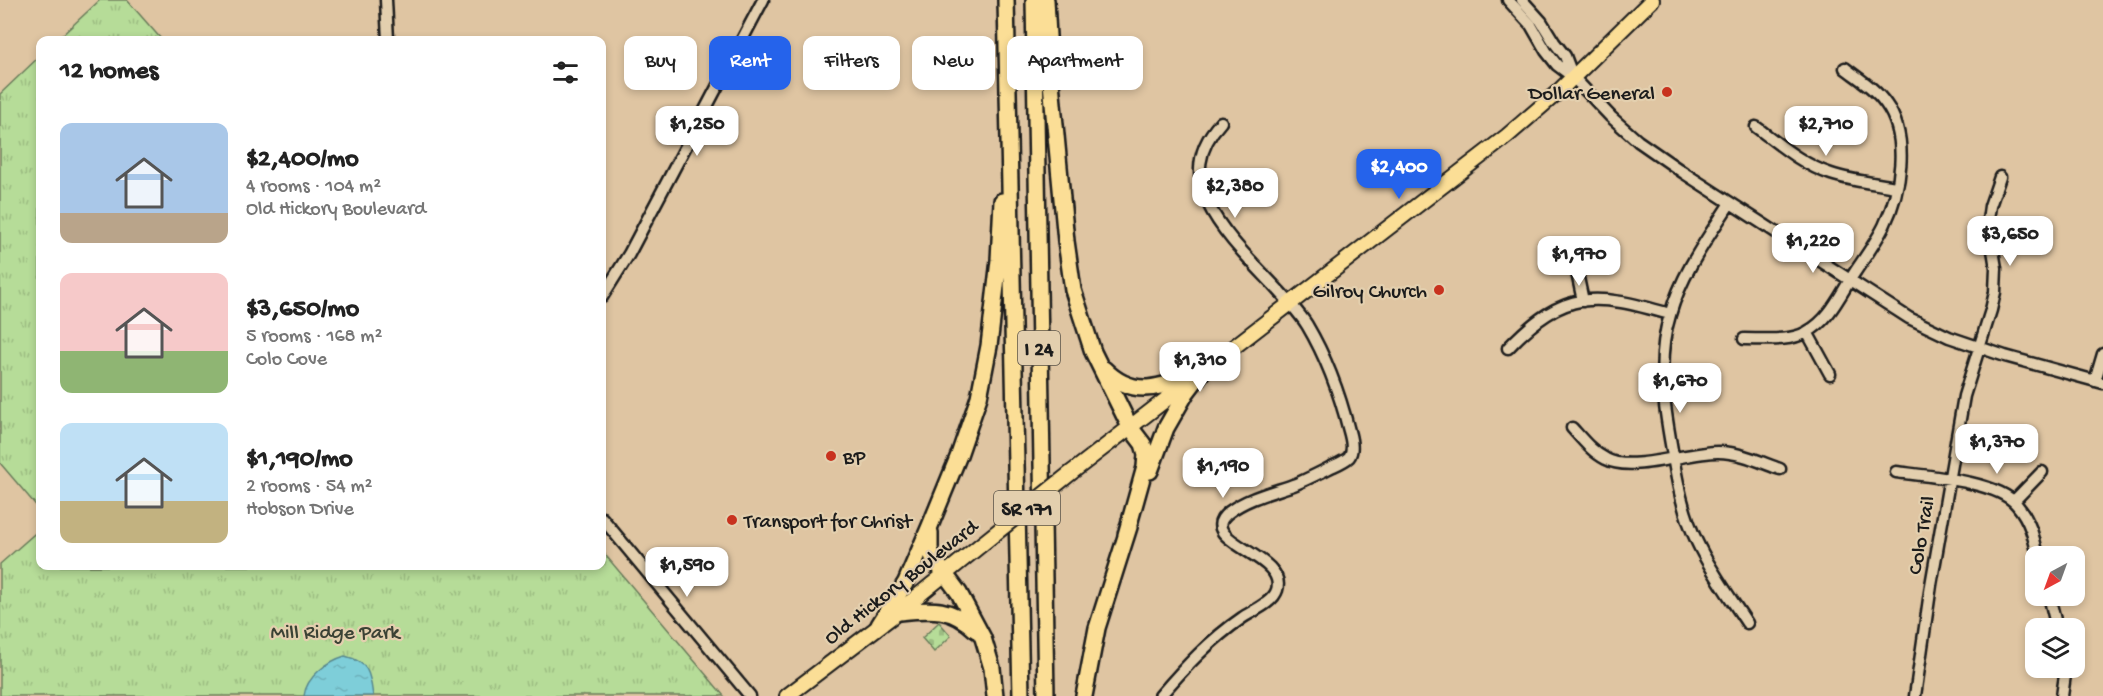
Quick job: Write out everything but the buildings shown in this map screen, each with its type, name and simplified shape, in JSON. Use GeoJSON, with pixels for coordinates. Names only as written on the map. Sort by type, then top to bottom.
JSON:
{"type":"FeatureCollection","features":[{"type":"Feature","properties":{"kind":"highway","name":"I 24"},"geometry":{"type":"LineString","coordinates":[[1006,0],[1007,36]]}},
{"type":"Feature","properties":{"kind":"highway","name":"I 24"},"geometry":{"type":"LineString","coordinates":[[1034,0],[1046,696]]}},
{"type":"Feature","properties":{"kind":"highway"},"geometry":{"type":"LineString","coordinates":[[1046,0],[1049,64],[1067,251],[1076,298],[1097,361],[1130,427],[1143,444],[1147,457],[1126,535]]}},
{"type":"Feature","properties":{"kind":"highway","name":"I 24"},"geometry":{"type":"LineString","coordinates":[[1009,90],[1021,696]]}},
{"type":"Feature","properties":{"kind":"highway"},"geometry":{"type":"LineString","coordinates":[[879,625],[906,582],[959,455],[979,397],[989,346],[999,260],[1009,90]]}},
{"type":"Feature","properties":{"kind":"highway"},"geometry":{"type":"LineString","coordinates":[[1097,361],[1118,381],[1139,388],[1159,388],[1205,368]]}},
{"type":"Feature","properties":{"kind":"highway"},"geometry":{"type":"LineString","coordinates":[[1084,696],[1100,616],[1126,535],[1166,428],[1186,393],[1205,368]]}},
{"type":"Feature","properties":{"kind":"highway"},"geometry":{"type":"LineString","coordinates":[[930,526],[930,549],[959,593],[983,638],[992,668],[996,696]]}},
{"type":"Feature","properties":{"kind":"highway"},"geometry":{"type":"LineString","coordinates":[[898,612],[936,609],[948,611],[966,621],[983,638]]}},
{"type":"Feature","properties":{"kind":"main road","name":"Old Hickory Boulevard"},"geometry":{"type":"LineString","coordinates":[[787,696],[898,612],[1288,303],[1490,149],[1574,77],[1652,0]]}},
{"type":"Feature","properties":{"kind":"street"},"geometry":{"type":"LineString","coordinates":[[386,0],[388,36]]}},
{"type":"Feature","properties":{"kind":"street"},"geometry":{"type":"LineString","coordinates":[[606,291],[629,254],[763,0]]}},
{"type":"Feature","properties":{"kind":"street"},"geometry":{"type":"LineString","coordinates":[[1508,0],[1531,25],[1552,59],[1574,77],[1611,117],[1638,141],[1730,203],[1916,321],[1948,337],[2099,382],[2103,354]]}},
{"type":"Feature","properties":{"kind":"street"},"geometry":{"type":"LineString","coordinates":[[1522,0],[1541,21],[1565,56],[1574,77]]}},
{"type":"Feature","properties":{"kind":"street"},"geometry":{"type":"LineString","coordinates":[[1744,339],[1786,338],[1807,332],[1818,325],[1829,313],[1882,229],[1890,210],[1902,146],[1900,134],[1895,120],[1881,97],[1845,68]]}},
{"type":"Feature","properties":{"kind":"street"},"geometry":{"type":"LineString","coordinates":[[1160,696],[1210,643],[1267,602],[1277,590],[1277,580],[1271,570],[1222,533],[1219,527],[1220,520],[1238,506],[1322,472],[1345,460],[1351,453],[1350,432],[1328,368],[1306,325],[1221,224],[1205,197],[1201,183],[1201,163],[1208,141],[1221,122]]}},
{"type":"Feature","properties":{"kind":"street"},"geometry":{"type":"LineString","coordinates":[[1756,127],[1800,159],[1825,172],[1846,179],[1896,187]]}},
{"type":"Feature","properties":{"kind":"street","name":"Colo Trail"},"geometry":{"type":"LineString","coordinates":[[1915,696],[1927,610],[1964,396],[1995,292],[1996,274],[1989,214],[2000,177]]}},
{"type":"Feature","properties":{"kind":"street"},"geometry":{"type":"LineString","coordinates":[[1730,203],[1685,275],[1670,314],[1663,348],[1662,382],[1683,506],[1695,537],[1747,623]]}},
{"type":"Feature","properties":{"kind":"street"},"geometry":{"type":"LineString","coordinates":[[1992,247],[2028,242]]}},
{"type":"Feature","properties":{"kind":"street"},"geometry":{"type":"LineString","coordinates":[[1577,273],[1583,301]]}},
{"type":"Feature","properties":{"kind":"street"},"geometry":{"type":"LineString","coordinates":[[1508,348],[1540,319],[1562,306],[1583,301],[1617,300],[1670,314]]}},
{"type":"Feature","properties":{"kind":"street"},"geometry":{"type":"LineString","coordinates":[[1807,332],[1830,374]]}},
{"type":"Feature","properties":{"kind":"street"},"geometry":{"type":"LineString","coordinates":[[1572,428],[1597,453],[1616,464],[1638,464],[1673,457],[1723,452],[1750,458],[1780,469]]}},
{"type":"Feature","properties":{"kind":"street"},"geometry":{"type":"LineString","coordinates":[[1896,472],[1994,489],[2014,501],[2030,525],[2035,546]]}},
{"type":"Feature","properties":{"kind":"street"},"geometry":{"type":"LineString","coordinates":[[2014,501],[2042,472]]}},
{"type":"Feature","properties":{"kind":"street"},"geometry":{"type":"LineString","coordinates":[[606,523],[750,696]]}},
{"type":"Feature","properties":{"kind":"street"},"geometry":{"type":"LineString","coordinates":[[2062,696],[2065,678]]}},
{"type":"Feature","properties":{"kind":"green space"},"geometry":{"type":"Polygon","coordinates":[[[100,0],[127,0],[158,36],[61,36],[100,0]]]}},
{"type":"Feature","properties":{"kind":"green space"},"geometry":{"type":"Polygon","coordinates":[[[36,60],[36,505],[0,463],[0,94],[36,60]]]}},
{"type":"Feature","properties":{"kind":"green space","name":"Mill Ridge Park"},"geometry":{"type":"Polygon","coordinates":[[[36,532],[36,570],[606,570],[606,556],[724,696],[0,696],[0,564],[36,532]]]}},
{"type":"Feature","properties":{"kind":"green space"},"geometry":{"type":"Polygon","coordinates":[[[939,622],[951,636],[934,652],[922,638],[939,622]]]}},
{"type":"Feature","properties":{"kind":"water"},"geometry":{"type":"Polygon","coordinates":[[[345,656],[364,665],[371,681],[373,696],[304,696],[313,676],[332,662],[345,656]]]}},
{"type":"Feature","properties":{"kind":"place","name":"Dollar General"},"geometry":{"type":"Point","coordinates":[1667,92]}},
{"type":"Feature","properties":{"kind":"place","name":"Gilroy Church"},"geometry":{"type":"Point","coordinates":[1439,290]}},
{"type":"Feature","properties":{"kind":"place","name":"BP"},"geometry":{"type":"Point","coordinates":[831,456]}},
{"type":"Feature","properties":{"kind":"place","name":"Transport for Christ"},"geometry":{"type":"Point","coordinates":[732,520]}}]}
